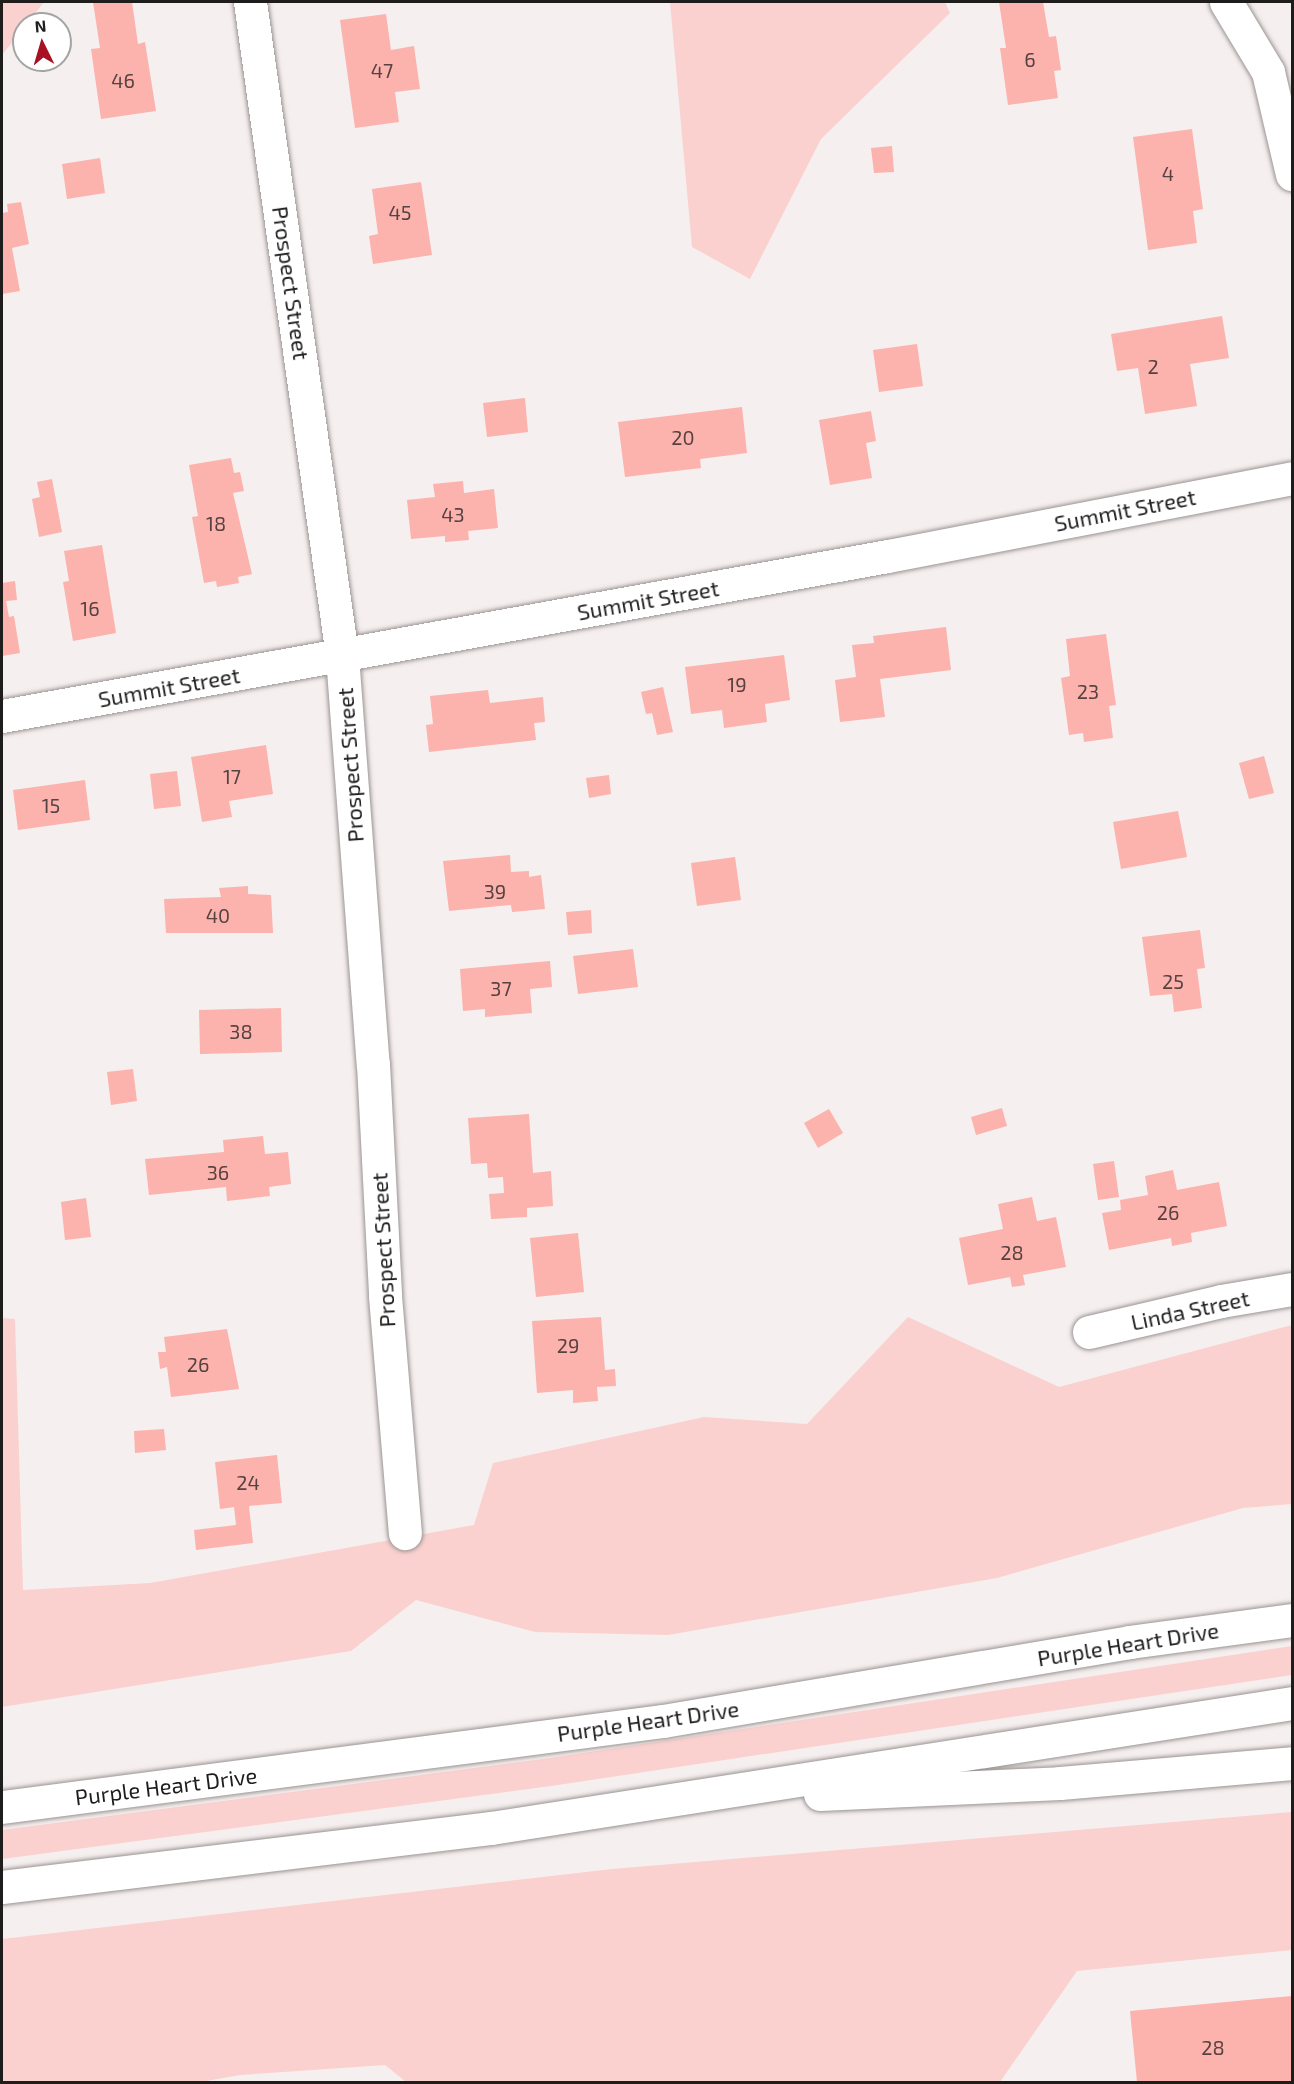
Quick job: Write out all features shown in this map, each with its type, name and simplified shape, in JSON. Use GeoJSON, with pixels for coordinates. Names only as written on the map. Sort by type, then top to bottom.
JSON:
{"type":"FeatureCollection","features":[{"type":"Feature","properties":{"kind":"street","name":"Prospect Street"},"geometry":{"type":"LineString","coordinates":[[250,2],[342,656],[373,1064],[385,1296],[405,1533]]}},
{"type":"Feature","properties":{"kind":"street"},"geometry":{"type":"LineString","coordinates":[[1226,2],[1268,72],[1293,174]]}},
{"type":"Feature","properties":{"kind":"street","name":"Summit Street"},"geometry":{"type":"LineString","coordinates":[[2,716],[342,656],[1293,478]]}},
{"type":"Feature","properties":{"kind":"street","name":"Linda Street"},"geometry":{"type":"LineString","coordinates":[[1089,1332],[1221,1301],[1293,1289]]}},
{"type":"Feature","properties":{"kind":"street","name":"Purple Heart Drive"},"geometry":{"type":"LineString","coordinates":[[2,1808],[663,1721],[1130,1642],[1283,1620]]}},
{"type":"Feature","properties":{"kind":"street"},"geometry":{"type":"LineString","coordinates":[[2,1887],[491,1828],[1293,1703]]}},
{"type":"Feature","properties":{"kind":"street"},"geometry":{"type":"LineString","coordinates":[[633,1805],[1060,1784],[1293,1762]]}},
{"type":"Feature","properties":{"kind":"shaded area"},"geometry":{"type":"Polygon","coordinates":[[[2,2],[44,2],[36,12],[12,12],[12,42],[2,55],[2,2]]]}},
{"type":"Feature","properties":{"kind":"shaded area"},"geometry":{"type":"Polygon","coordinates":[[[670,2],[945,2],[950,13],[821,139],[750,279],[692,247],[670,2]]]}},
{"type":"Feature","properties":{"kind":"shaded area"},"geometry":{"type":"Polygon","coordinates":[[[908,1317],[1059,1387],[1292,1325],[1292,1504],[1243,1508],[997,1578],[668,1635],[535,1632],[416,1600],[351,1651],[2,1707],[2,1318],[15,1319],[23,1590],[150,1583],[474,1525],[493,1463],[704,1417],[807,1424],[908,1317]]]}},
{"type":"Feature","properties":{"kind":"shaded area"},"geometry":{"type":"Polygon","coordinates":[[[1292,1646],[1292,1675],[551,1786],[2,1859],[2,1830],[543,1759],[1292,1646]]]}},
{"type":"Feature","properties":{"kind":"shaded area"},"geometry":{"type":"Polygon","coordinates":[[[1292,1812],[1292,1950],[1077,1971],[1000,2082],[406,2082],[385,2065],[240,2075],[201,2082],[2,2082],[2,1939],[612,1869],[1292,1812]]]}},
{"type":"Feature","properties":{"kind":"building"},"geometry":{"type":"Polygon","coordinates":[[[93,2],[132,2],[138,44],[145,42],[156,111],[101,119],[91,49],[100,48],[93,2]]]}},
{"type":"Feature","properties":{"kind":"building"},"geometry":{"type":"Polygon","coordinates":[[[999,2],[1043,2],[1049,37],[1056,36],[1061,70],[1054,71],[1058,98],[1008,105],[1000,48],[1006,48],[999,2]]]}},
{"type":"Feature","properties":{"kind":"building"},"geometry":{"type":"Polygon","coordinates":[[[386,14],[391,50],[414,46],[420,89],[395,92],[399,122],[355,128],[340,20],[386,14]]]}},
{"type":"Feature","properties":{"kind":"building"},"geometry":{"type":"Polygon","coordinates":[[[1192,129],[1203,209],[1193,211],[1197,243],[1148,250],[1133,137],[1192,129]]]}},
{"type":"Feature","properties":{"kind":"building"},"geometry":{"type":"Polygon","coordinates":[[[892,146],[894,172],[874,173],[871,148],[892,146]]]}},
{"type":"Feature","properties":{"kind":"building"},"geometry":{"type":"Polygon","coordinates":[[[100,158],[105,193],[67,199],[62,164],[100,158]]]}},
{"type":"Feature","properties":{"kind":"building"},"geometry":{"type":"Polygon","coordinates":[[[421,182],[432,255],[373,264],[369,236],[378,234],[372,189],[421,182]]]}},
{"type":"Feature","properties":{"kind":"building"},"geometry":{"type":"Polygon","coordinates":[[[21,202],[29,244],[12,248],[20,291],[2,294],[2,213],[8,212],[7,204],[21,202]]]}},
{"type":"Feature","properties":{"kind":"building"},"geometry":{"type":"Polygon","coordinates":[[[1222,316],[1229,358],[1190,364],[1197,406],[1145,414],[1138,368],[1117,371],[1111,334],[1222,316]]]}},
{"type":"Feature","properties":{"kind":"building"},"geometry":{"type":"Polygon","coordinates":[[[917,344],[923,386],[879,392],[873,350],[917,344]]]}},
{"type":"Feature","properties":{"kind":"building"},"geometry":{"type":"Polygon","coordinates":[[[525,398],[528,432],[487,437],[483,403],[525,398]]]}},
{"type":"Feature","properties":{"kind":"building"},"geometry":{"type":"Polygon","coordinates":[[[742,407],[747,453],[700,459],[701,468],[625,477],[618,422],[742,407]]]}},
{"type":"Feature","properties":{"kind":"building"},"geometry":{"type":"Polygon","coordinates":[[[871,411],[876,441],[866,443],[872,478],[830,485],[819,420],[871,411]]]}},
{"type":"Feature","properties":{"kind":"building"},"geometry":{"type":"Polygon","coordinates":[[[231,458],[234,473],[240,472],[244,491],[233,493],[252,574],[238,577],[239,583],[217,587],[216,581],[204,583],[192,517],[198,516],[189,465],[231,458]]]}},
{"type":"Feature","properties":{"kind":"building"},"geometry":{"type":"Polygon","coordinates":[[[52,479],[62,532],[39,537],[32,499],[40,497],[37,482],[52,479]]]}},
{"type":"Feature","properties":{"kind":"building"},"geometry":{"type":"Polygon","coordinates":[[[463,481],[464,493],[494,489],[498,528],[468,531],[469,540],[445,542],[445,536],[411,539],[407,500],[435,497],[433,484],[463,481]]]}},
{"type":"Feature","properties":{"kind":"building"},"geometry":{"type":"Polygon","coordinates":[[[102,545],[116,633],[73,641],[63,582],[69,581],[64,551],[102,545]]]}},
{"type":"Feature","properties":{"kind":"building"},"geometry":{"type":"Polygon","coordinates":[[[15,581],[17,600],[6,601],[9,617],[14,616],[20,653],[2,656],[2,583],[15,581]]]}},
{"type":"Feature","properties":{"kind":"building"},"geometry":{"type":"Polygon","coordinates":[[[946,627],[951,670],[880,679],[885,717],[840,722],[835,680],[856,677],[852,645],[874,643],[873,636],[946,627]]]}},
{"type":"Feature","properties":{"kind":"building"},"geometry":{"type":"Polygon","coordinates":[[[1106,634],[1116,705],[1109,706],[1113,738],[1084,742],[1083,733],[1069,735],[1061,678],[1070,676],[1066,639],[1106,634]]]}},
{"type":"Feature","properties":{"kind":"building"},"geometry":{"type":"Polygon","coordinates":[[[784,655],[790,700],[765,704],[767,722],[724,728],[722,710],[691,714],[685,667],[784,655]]]}},
{"type":"Feature","properties":{"kind":"building"},"geometry":{"type":"Polygon","coordinates":[[[663,687],[673,732],[657,735],[652,713],[646,714],[641,692],[663,687]]]}},
{"type":"Feature","properties":{"kind":"building"},"geometry":{"type":"Polygon","coordinates":[[[488,690],[490,703],[543,697],[545,722],[534,723],[536,740],[429,752],[426,725],[433,724],[430,696],[488,690]]]}},
{"type":"Feature","properties":{"kind":"building"},"geometry":{"type":"Polygon","coordinates":[[[266,745],[273,794],[229,801],[232,817],[202,822],[191,757],[266,745]]]}},
{"type":"Feature","properties":{"kind":"building"},"geometry":{"type":"Polygon","coordinates":[[[1264,756],[1274,793],[1249,799],[1239,763],[1264,756]]]}},
{"type":"Feature","properties":{"kind":"building"},"geometry":{"type":"Polygon","coordinates":[[[177,771],[181,806],[154,809],[150,774],[177,771]]]}},
{"type":"Feature","properties":{"kind":"building"},"geometry":{"type":"Polygon","coordinates":[[[609,775],[611,794],[589,798],[586,778],[609,775]]]}},
{"type":"Feature","properties":{"kind":"building"},"geometry":{"type":"Polygon","coordinates":[[[85,780],[90,820],[18,830],[13,790],[85,780]]]}},
{"type":"Feature","properties":{"kind":"building"},"geometry":{"type":"Polygon","coordinates":[[[1178,811],[1187,857],[1121,869],[1113,822],[1178,811]]]}},
{"type":"Feature","properties":{"kind":"building"},"geometry":{"type":"Polygon","coordinates":[[[510,855],[511,872],[529,871],[529,877],[541,875],[545,909],[512,912],[511,905],[449,911],[443,861],[510,855]]]}},
{"type":"Feature","properties":{"kind":"building"},"geometry":{"type":"Polygon","coordinates":[[[735,857],[741,900],[697,906],[691,863],[735,857]]]}},
{"type":"Feature","properties":{"kind":"building"},"geometry":{"type":"Polygon","coordinates":[[[248,886],[248,894],[271,895],[273,933],[166,933],[164,899],[221,897],[219,888],[248,886]]]}},
{"type":"Feature","properties":{"kind":"building"},"geometry":{"type":"Polygon","coordinates":[[[591,910],[592,933],[568,935],[566,912],[591,910]]]}},
{"type":"Feature","properties":{"kind":"building"},"geometry":{"type":"Polygon","coordinates":[[[1200,930],[1205,968],[1197,969],[1202,1008],[1174,1012],[1172,994],[1150,996],[1142,937],[1200,930]]]}},
{"type":"Feature","properties":{"kind":"building"},"geometry":{"type":"Polygon","coordinates":[[[633,949],[638,987],[578,994],[573,956],[633,949]]]}},
{"type":"Feature","properties":{"kind":"building"},"geometry":{"type":"Polygon","coordinates":[[[550,961],[552,987],[530,989],[532,1013],[485,1017],[485,1009],[463,1011],[460,969],[550,961]]]}},
{"type":"Feature","properties":{"kind":"building"},"geometry":{"type":"Polygon","coordinates":[[[281,1008],[282,1052],[200,1054],[199,1010],[281,1008]]]}},
{"type":"Feature","properties":{"kind":"building"},"geometry":{"type":"Polygon","coordinates":[[[133,1069],[137,1101],[111,1105],[107,1072],[133,1069]]]}},
{"type":"Feature","properties":{"kind":"building"},"geometry":{"type":"Polygon","coordinates":[[[1002,1108],[1007,1126],[976,1135],[971,1117],[1002,1108]]]}},
{"type":"Feature","properties":{"kind":"building"},"geometry":{"type":"Polygon","coordinates":[[[829,1109],[843,1133],[818,1148],[804,1123],[829,1109]]]}},
{"type":"Feature","properties":{"kind":"building"},"geometry":{"type":"Polygon","coordinates":[[[529,1114],[533,1173],[551,1171],[553,1206],[527,1208],[527,1217],[491,1219],[489,1194],[504,1193],[503,1177],[488,1178],[487,1163],[471,1164],[468,1118],[529,1114]]]}},
{"type":"Feature","properties":{"kind":"building"},"geometry":{"type":"Polygon","coordinates":[[[263,1136],[265,1154],[288,1152],[291,1184],[269,1187],[270,1196],[227,1201],[226,1187],[149,1195],[145,1159],[224,1152],[223,1140],[263,1136]]]}},
{"type":"Feature","properties":{"kind":"building"},"geometry":{"type":"Polygon","coordinates":[[[1114,1161],[1119,1197],[1098,1200],[1093,1164],[1114,1161]]]}},
{"type":"Feature","properties":{"kind":"building"},"geometry":{"type":"Polygon","coordinates":[[[1173,1170],[1177,1190],[1219,1182],[1227,1226],[1191,1233],[1192,1242],[1172,1246],[1171,1238],[1109,1250],[1102,1213],[1121,1210],[1120,1200],[1148,1195],[1145,1176],[1173,1170]]]}},
{"type":"Feature","properties":{"kind":"building"},"geometry":{"type":"Polygon","coordinates":[[[1032,1197],[1037,1221],[1056,1217],[1066,1267],[1023,1275],[1025,1285],[1012,1287],[1010,1277],[968,1285],[959,1238],[1003,1229],[998,1204],[1032,1197]]]}},
{"type":"Feature","properties":{"kind":"building"},"geometry":{"type":"Polygon","coordinates":[[[86,1198],[91,1237],[65,1240],[61,1202],[86,1198]]]}},
{"type":"Feature","properties":{"kind":"building"},"geometry":{"type":"Polygon","coordinates":[[[578,1233],[584,1292],[536,1297],[530,1238],[578,1233]]]}},
{"type":"Feature","properties":{"kind":"building"},"geometry":{"type":"Polygon","coordinates":[[[601,1317],[605,1370],[615,1369],[616,1386],[597,1387],[598,1401],[573,1403],[573,1390],[537,1393],[532,1321],[601,1317]]]}},
{"type":"Feature","properties":{"kind":"building"},"geometry":{"type":"Polygon","coordinates":[[[227,1329],[239,1389],[171,1397],[167,1367],[160,1369],[158,1352],[166,1352],[164,1337],[227,1329]]]}},
{"type":"Feature","properties":{"kind":"building"},"geometry":{"type":"Polygon","coordinates":[[[164,1429],[166,1450],[135,1453],[134,1431],[164,1429]]]}},
{"type":"Feature","properties":{"kind":"building"},"geometry":{"type":"Polygon","coordinates":[[[277,1455],[282,1503],[249,1506],[253,1543],[196,1550],[194,1530],[236,1525],[234,1507],[220,1509],[215,1462],[277,1455]]]}},
{"type":"Feature","properties":{"kind":"building"},"geometry":{"type":"Polygon","coordinates":[[[1292,1996],[1292,2082],[1137,2082],[1130,2011],[1292,1996]]]}}]}
